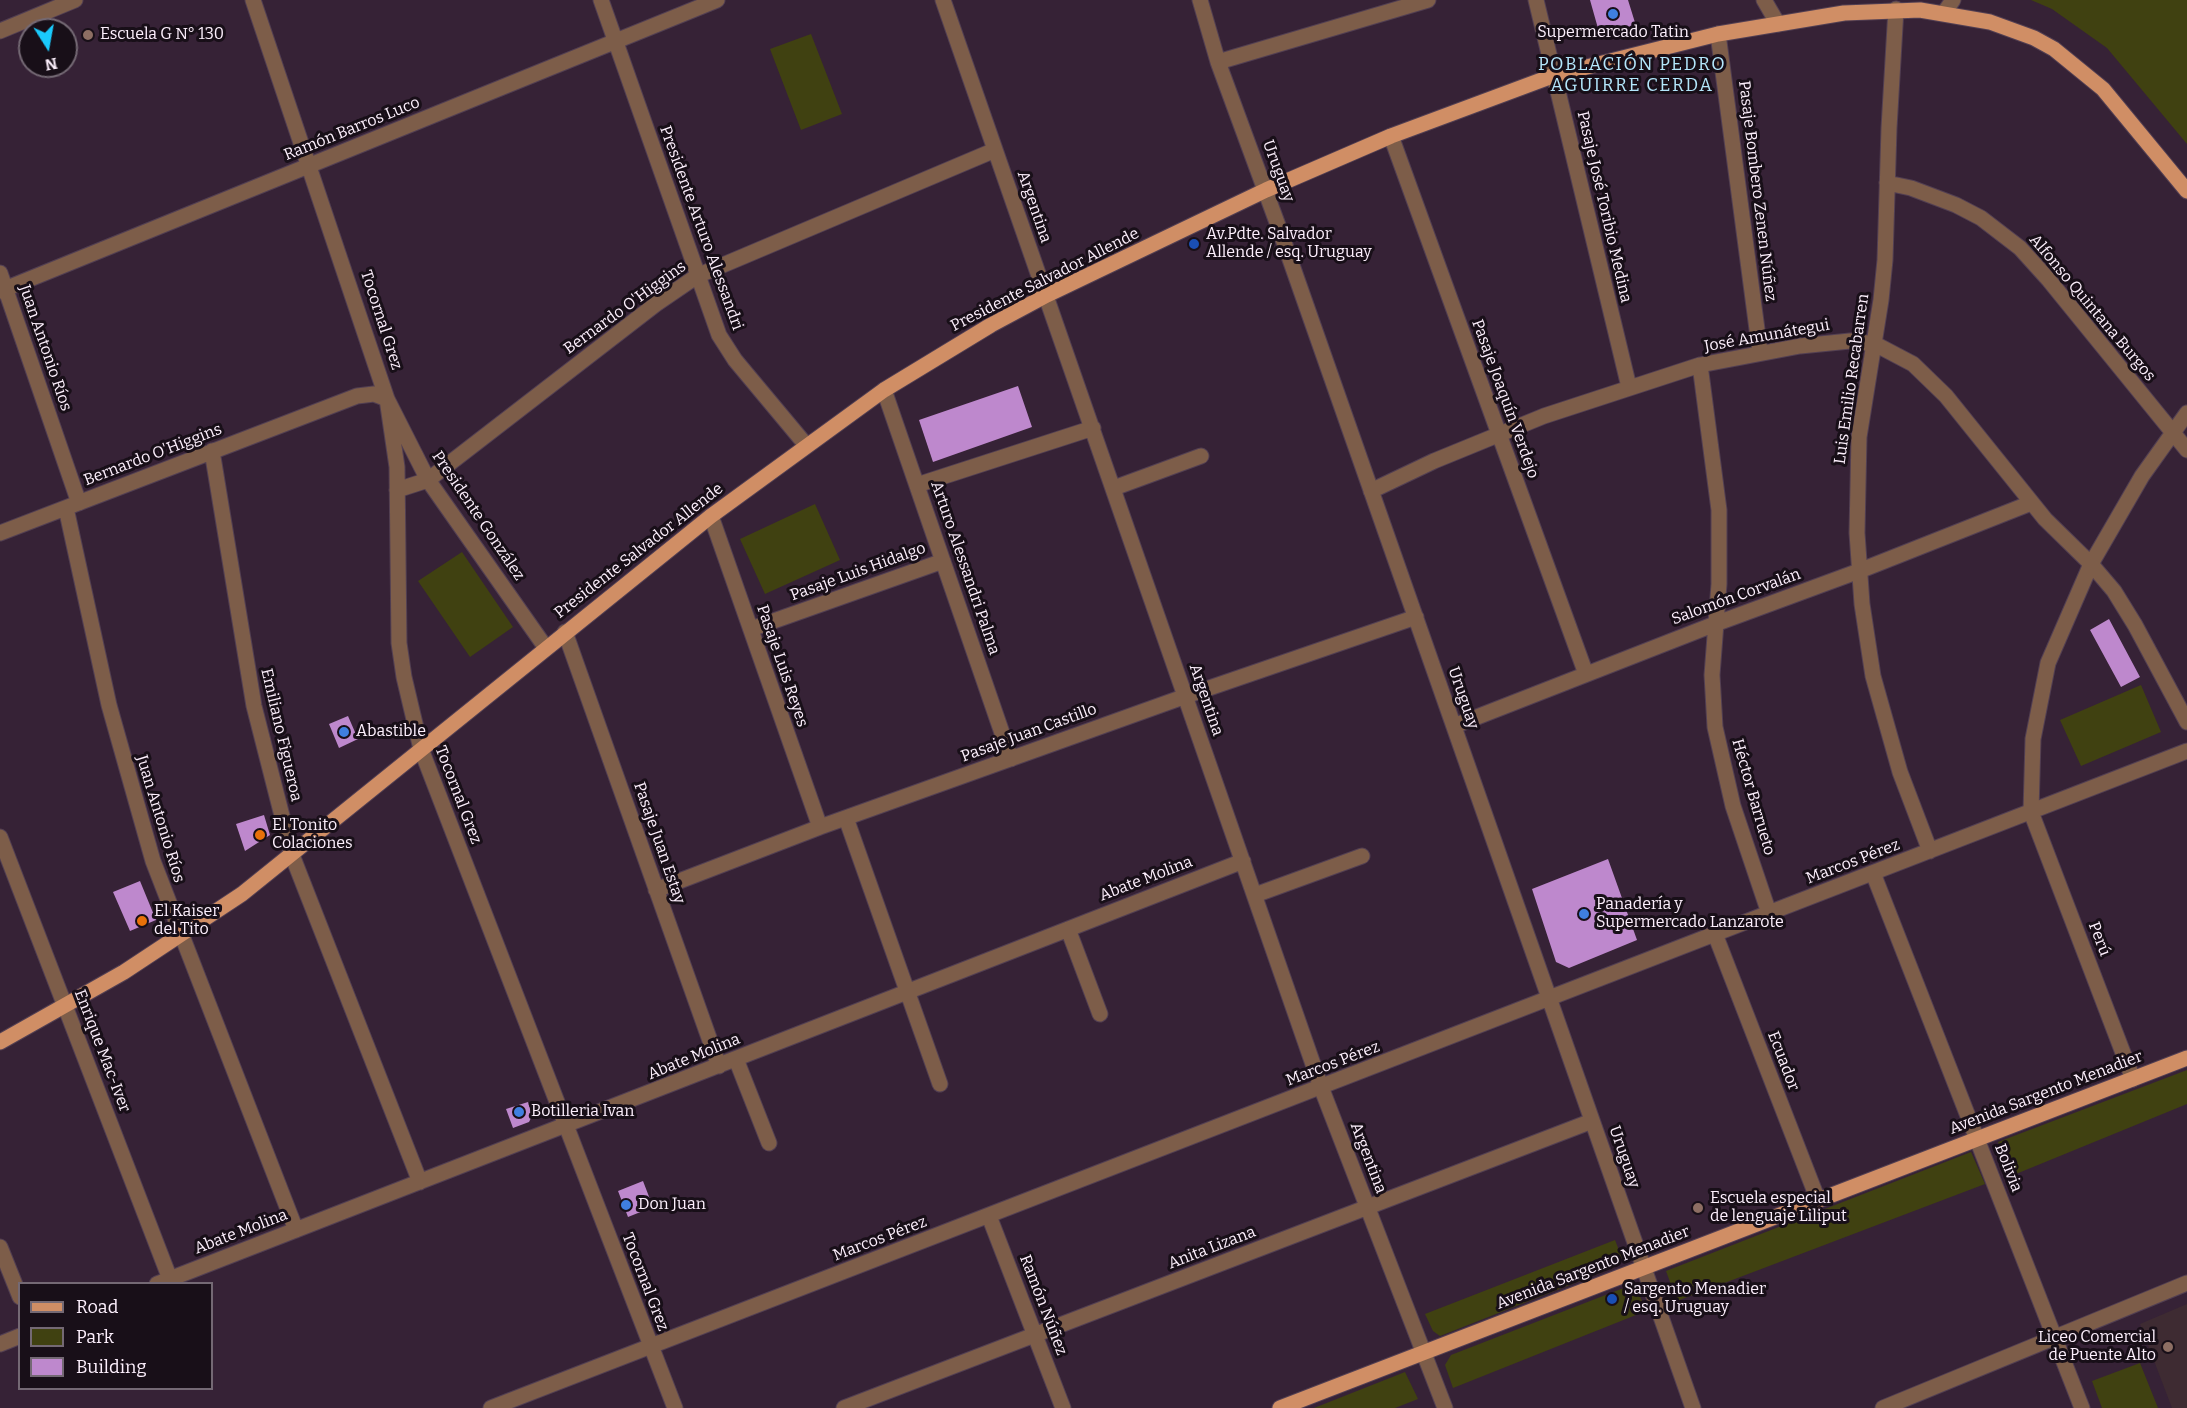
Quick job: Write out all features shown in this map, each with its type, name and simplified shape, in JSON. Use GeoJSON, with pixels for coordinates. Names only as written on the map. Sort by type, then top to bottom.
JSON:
{"type":"FeatureCollection","features":[{"type":"Feature","properties":{"kind":"main road","name":"Presidente Salvador Allende"},"geometry":{"type":"LineString","coordinates":[[0,1042],[65,1006],[180,936],[242,894],[711,516],[884,390],[991,325],[1047,295],[1266,190],[1391,136],[1555,75],[1718,34],[1844,13],[1896,9],[1944,13],[1990,22],[2034,38],[2072,61],[2120,108],[2186,186]]}},
{"type":"Feature","properties":{"kind":"main road","name":"Avenida Sargento Menadier"},"geometry":{"type":"LineString","coordinates":[[1280,1408],[2187,1058]]}},
{"type":"Feature","properties":{"kind":"street"},"geometry":{"type":"LineString","coordinates":[[0,29],[75,0]]}},
{"type":"Feature","properties":{"kind":"street","name":"Tocornal Grez"},"geometry":{"type":"LineString","coordinates":[[253,0],[387,399],[395,444],[399,643],[404,677],[421,749],[675,1408]]}},
{"type":"Feature","properties":{"kind":"street","name":"Presidente Arturo Alessandri"},"geometry":{"type":"LineString","coordinates":[[601,0],[719,335],[728,352],[806,445]]}},
{"type":"Feature","properties":{"kind":"street","name":"Ramón Barros Luco"},"geometry":{"type":"LineString","coordinates":[[3,290],[717,0]]}},
{"type":"Feature","properties":{"kind":"street","name":"Argentina"},"geometry":{"type":"LineString","coordinates":[[943,0],[1321,1088],[1445,1408]]}},
{"type":"Feature","properties":{"kind":"street","name":"Uruguay"},"geometry":{"type":"LineString","coordinates":[[1200,0],[1218,62],[1266,190],[1693,1408]]}},
{"type":"Feature","properties":{"kind":"street"},"geometry":{"type":"LineString","coordinates":[[1218,62],[1428,0]]}},
{"type":"Feature","properties":{"kind":"street","name":"Pasaje José Toribio Medina"},"geometry":{"type":"LineString","coordinates":[[1536,0],[1629,387]]}},
{"type":"Feature","properties":{"kind":"street"},"geometry":{"type":"LineString","coordinates":[[1764,0],[1778,24]]}},
{"type":"Feature","properties":{"kind":"street"},"geometry":{"type":"LineString","coordinates":[[1944,13],[1953,0]]}},
{"type":"Feature","properties":{"kind":"street","name":"Luis Emilio Recabarren"},"geometry":{"type":"LineString","coordinates":[[1896,9],[1885,260],[1875,344],[1863,409],[1856,466],[1859,571],[1866,637],[1883,716],[1900,772],[1930,851]]}},
{"type":"Feature","properties":{"kind":"street","name":"Pasaje Bombero Zenen Núñez"},"geometry":{"type":"LineString","coordinates":[[1718,34],[1760,352]]}},
{"type":"Feature","properties":{"kind":"street","name":"Pasaje Joaquín Verdejo"},"geometry":{"type":"LineString","coordinates":[[1391,136],[1586,674]]}},
{"type":"Feature","properties":{"kind":"street","name":"Bernardo O'Higgins"},"geometry":{"type":"LineString","coordinates":[[397,490],[428,480],[656,304],[697,276],[995,150]]}},
{"type":"Feature","properties":{"kind":"street","name":"Alfonso Quintana Burgos"},"geometry":{"type":"LineString","coordinates":[[1887,183],[1934,195],[1956,205],[1981,218],[2020,248],[2049,279],[2187,450]]}},
{"type":"Feature","properties":{"kind":"street","name":"Juan Antonio Ríos"},"geometry":{"type":"LineString","coordinates":[[0,273],[3,290],[73,505],[93,640],[126,769],[153,861],[180,936],[296,1230]]}},
{"type":"Feature","properties":{"kind":"street","name":"José Amunátegui"},"geometry":{"type":"LineString","coordinates":[[1371,491],[1498,434],[1629,387],[1701,365],[1760,352],[1844,341],[1875,344],[1901,356],[1930,379],[1959,410],[2031,503],[2114,591],[2187,722]]}},
{"type":"Feature","properties":{"kind":"street","name":"Héctor Barrueto"},"geometry":{"type":"LineString","coordinates":[[1701,365],[1719,510],[1719,574],[1713,701],[1720,753],[1733,806],[1769,913]]}},
{"type":"Feature","properties":{"kind":"street","name":"Arturo Alessandri Palma"},"geometry":{"type":"LineString","coordinates":[[884,390],[1011,759]]}},
{"type":"Feature","properties":{"kind":"street","name":"Bernardo O'Higgins"},"geometry":{"type":"LineString","coordinates":[[0,533],[365,394],[374,394],[387,399]]}},
{"type":"Feature","properties":{"kind":"street","name":"Presidente González"},"geometry":{"type":"LineString","coordinates":[[387,399],[428,480],[546,648]]}},
{"type":"Feature","properties":{"kind":"street"},"geometry":{"type":"LineString","coordinates":[[2031,812],[2033,739],[2041,688],[2058,635],[2091,564],[2142,476],[2187,413]]}},
{"type":"Feature","properties":{"kind":"street"},"geometry":{"type":"LineString","coordinates":[[917,485],[1093,428]]}},
{"type":"Feature","properties":{"kind":"street","name":"Emiliano Figueroa"},"geometry":{"type":"LineString","coordinates":[[212,451],[254,706],[292,855],[420,1182]]}},
{"type":"Feature","properties":{"kind":"street"},"geometry":{"type":"LineString","coordinates":[[1114,488],[1201,456]]}},
{"type":"Feature","properties":{"kind":"street","name":"Salomón Corvalán"},"geometry":{"type":"LineString","coordinates":[[1454,726],[2031,503]]}},
{"type":"Feature","properties":{"kind":"street","name":"Pasaje Luis Reyes"},"geometry":{"type":"LineString","coordinates":[[711,516],[820,827]]}},
{"type":"Feature","properties":{"kind":"street","name":"Pasaje Luis Hidalgo"},"geometry":{"type":"LineString","coordinates":[[751,629],[943,561]]}},
{"type":"Feature","properties":{"kind":"street","name":"Pasaje Juan Castillo"},"geometry":{"type":"LineString","coordinates":[[656,890],[820,827],[1186,696],[1416,617]]}},
{"type":"Feature","properties":{"kind":"street","name":"Pasaje Juan Estay"},"geometry":{"type":"LineString","coordinates":[[566,632],[719,1066]]}},
{"type":"Feature","properties":{"kind":"street","name":"Marcos Pérez"},"geometry":{"type":"LineString","coordinates":[[491,1408],[524,1402],[651,1346],[2187,751]]}},
{"type":"Feature","properties":{"kind":"street","name":"Perú"},"geometry":{"type":"LineString","coordinates":[[2031,812],[2133,1079]]}},
{"type":"Feature","properties":{"kind":"street"},"geometry":{"type":"LineString","coordinates":[[846,818],[940,1084]]}},
{"type":"Feature","properties":{"kind":"street","name":"Enrique Mac-Iver"},"geometry":{"type":"LineString","coordinates":[[0,837],[65,1006],[164,1281]]}},
{"type":"Feature","properties":{"kind":"street"},"geometry":{"type":"LineString","coordinates":[[1255,895],[1362,856]]}},
{"type":"Feature","properties":{"kind":"street","name":"Abate Molina"},"geometry":{"type":"LineString","coordinates":[[164,1281],[1243,861]]}},
{"type":"Feature","properties":{"kind":"street","name":"Bolivia"},"geometry":{"type":"LineString","coordinates":[[1873,873],[2082,1408]]}},
{"type":"Feature","properties":{"kind":"street"},"geometry":{"type":"LineString","coordinates":[[1068,929],[1100,1014]]}},
{"type":"Feature","properties":{"kind":"street","name":"Ecuador"},"geometry":{"type":"LineString","coordinates":[[1715,934],[1818,1200]]}},
{"type":"Feature","properties":{"kind":"street"},"geometry":{"type":"LineString","coordinates":[[736,1059],[769,1143]]}},
{"type":"Feature","properties":{"kind":"street","name":"Anita Lizana"},"geometry":{"type":"LineString","coordinates":[[844,1408],[1592,1121]]}},
{"type":"Feature","properties":{"kind":"street","name":"Ramón Núñez"},"geometry":{"type":"LineString","coordinates":[[989,1216],[1063,1408]]}},
{"type":"Feature","properties":{"kind":"street"},"geometry":{"type":"LineString","coordinates":[[0,1247],[18,1292]]}},
{"type":"Feature","properties":{"kind":"street"},"geometry":{"type":"LineString","coordinates":[[1883,1408],[2187,1283]]}},
{"type":"Feature","properties":{"kind":"street"},"geometry":{"type":"LineString","coordinates":[[0,1344],[18,1337]]}},
{"type":"Feature","properties":{"kind":"shaded area","name":"Liceo Comercial de Puente Alto"},"geometry":{"type":"Polygon","coordinates":[[[2187,1304],[2187,1408],[2172,1408],[2140,1324],[2187,1304]]]}},
{"type":"Feature","properties":{"kind":"green space"},"geometry":{"type":"Polygon","coordinates":[[[2031,0],[2187,0],[2187,144],[2107,48],[2052,9],[2031,0]]]}},
{"type":"Feature","properties":{"kind":"green space"},"geometry":{"type":"Polygon","coordinates":[[[811,34],[842,114],[801,130],[770,49],[811,34]]]}},
{"type":"Feature","properties":{"kind":"green space"},"geometry":{"type":"Polygon","coordinates":[[[815,504],[840,560],[765,594],[740,539],[815,504]]]}},
{"type":"Feature","properties":{"kind":"green space"},"geometry":{"type":"Polygon","coordinates":[[[462,552],[513,627],[470,657],[418,581],[462,552]]]}},
{"type":"Feature","properties":{"kind":"green space"},"geometry":{"type":"Polygon","coordinates":[[[2141,685],[2161,732],[2081,766],[2060,720],[2141,685]]]}},
{"type":"Feature","properties":{"kind":"green space"},"geometry":{"type":"Polygon","coordinates":[[[2187,1070],[2187,1104],[2011,1176],[1998,1142],[2187,1070]]]}},
{"type":"Feature","properties":{"kind":"green space"},"geometry":{"type":"Polygon","coordinates":[[[1971,1152],[1985,1184],[1677,1301],[1666,1271],[1971,1152]]]}},
{"type":"Feature","properties":{"kind":"green space"},"geometry":{"type":"Polygon","coordinates":[[[1615,1240],[1622,1258],[1613,1268],[1440,1336],[1433,1331],[1425,1314],[1615,1240]]]}},
{"type":"Feature","properties":{"kind":"green space"},"geometry":{"type":"Polygon","coordinates":[[[1621,1289],[1637,1289],[1646,1311],[1453,1388],[1445,1365],[1451,1355],[1621,1289]]]}},
{"type":"Feature","properties":{"kind":"green space"},"geometry":{"type":"Polygon","coordinates":[[[2140,1363],[2158,1408],[2102,1408],[2092,1381],[2140,1363]]]}},
{"type":"Feature","properties":{"kind":"green space"},"geometry":{"type":"Polygon","coordinates":[[[1405,1372],[1418,1399],[1395,1408],[1314,1408],[1405,1372]]]}},
{"type":"Feature","properties":{"kind":"building","name":"Supermercado Tatin"},"geometry":{"type":"Polygon","coordinates":[[[1590,0],[1628,0],[1637,29],[1601,39],[1590,0]]]}},
{"type":"Feature","properties":{"kind":"building"},"geometry":{"type":"Polygon","coordinates":[[[1018,386],[1032,427],[933,462],[919,420],[1018,386]]]}},
{"type":"Feature","properties":{"kind":"building"},"geometry":{"type":"Polygon","coordinates":[[[2109,619],[2140,677],[2121,687],[2090,630],[2109,619]]]}},
{"type":"Feature","properties":{"kind":"building","name":"Abastible"},"geometry":{"type":"Polygon","coordinates":[[[348,716],[358,739],[339,748],[329,724],[348,716]]]}},
{"type":"Feature","properties":{"kind":"building"},"geometry":{"type":"Polygon","coordinates":[[[264,815],[270,835],[245,851],[236,824],[264,815]]]}},
{"type":"Feature","properties":{"kind":"building","name":"Panadería y Supermercado Lanzarote"},"geometry":{"type":"Polygon","coordinates":[[[1608,859],[1637,940],[1569,968],[1556,962],[1532,889],[1608,859]]]}},
{"type":"Feature","properties":{"kind":"building"},"geometry":{"type":"Polygon","coordinates":[[[140,881],[156,920],[130,931],[113,892],[140,881]]]}},
{"type":"Feature","properties":{"kind":"building","name":"Botilleria Ivan"},"geometry":{"type":"Polygon","coordinates":[[[528,1102],[532,1116],[529,1122],[513,1128],[506,1109],[528,1102]]]}},
{"type":"Feature","properties":{"kind":"building"},"geometry":{"type":"Polygon","coordinates":[[[643,1181],[653,1207],[628,1217],[618,1191],[643,1181]]]}},
{"type":"Feature","properties":{"kind":"place","name":"Supermercado Tatin"},"geometry":{"type":"Point","coordinates":[1613,14]}},
{"type":"Feature","properties":{"kind":"place","name":"Escuela G N° 130"},"geometry":{"type":"Point","coordinates":[88,35]}},
{"type":"Feature","properties":{"kind":"place","name":"Av.Pdte. Salvador Allende / esq. Uruguay"},"geometry":{"type":"Point","coordinates":[1194,244]}},
{"type":"Feature","properties":{"kind":"place","name":"Abastible"},"geometry":{"type":"Point","coordinates":[344,732]}},
{"type":"Feature","properties":{"kind":"place","name":"El Tonito Colaciones"},"geometry":{"type":"Point","coordinates":[260,835]}},
{"type":"Feature","properties":{"kind":"place","name":"Panadería y Supermercado Lanzarote"},"geometry":{"type":"Point","coordinates":[1584,914]}},
{"type":"Feature","properties":{"kind":"place","name":"El Kaiser del Tito"},"geometry":{"type":"Point","coordinates":[142,921]}},
{"type":"Feature","properties":{"kind":"place","name":"Botilleria Ivan"},"geometry":{"type":"Point","coordinates":[519,1112]}},
{"type":"Feature","properties":{"kind":"place","name":"Don Juan"},"geometry":{"type":"Point","coordinates":[626,1205]}},
{"type":"Feature","properties":{"kind":"place","name":"Escuela especial de lenguaje Liliput"},"geometry":{"type":"Point","coordinates":[1698,1208]}},
{"type":"Feature","properties":{"kind":"place","name":"Sargento Menadier / esq. Uruguay"},"geometry":{"type":"Point","coordinates":[1612,1299]}},
{"type":"Feature","properties":{"kind":"place","name":"Liceo Comercial de Puente Alto"},"geometry":{"type":"Point","coordinates":[2168,1347]}},
{"type":"Feature","properties":{"kind":"district","name":"POBLACIÓN PEDRO AGUIRRE CERDA"},"geometry":{"type":"Point","coordinates":[1632,76]}}]}
